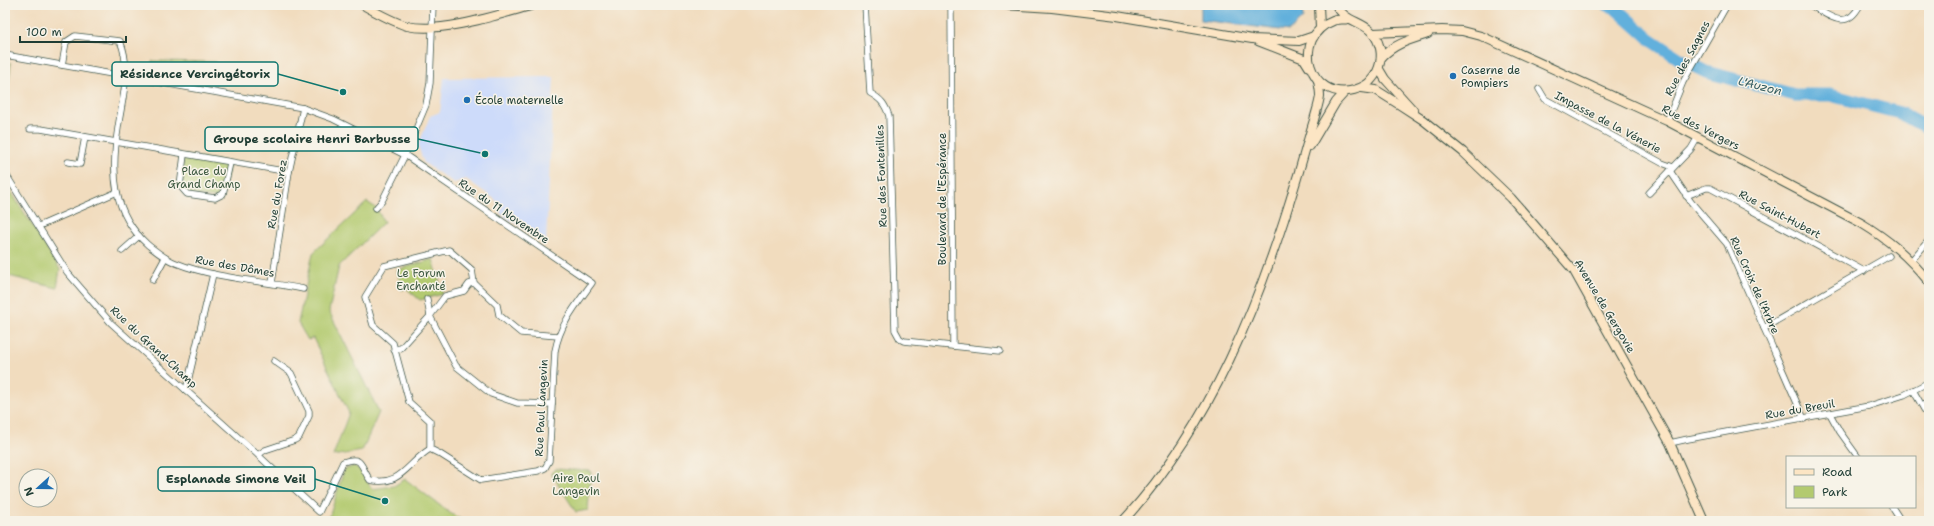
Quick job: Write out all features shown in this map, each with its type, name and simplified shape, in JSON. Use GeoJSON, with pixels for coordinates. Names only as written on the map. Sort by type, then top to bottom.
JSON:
{"type":"FeatureCollection","features":[{"type":"Feature","properties":{"kind":"main road"},"geometry":{"type":"LineString","coordinates":[[362,5],[394,22],[409,26],[433,27],[484,18],[531,5]]}},
{"type":"Feature","properties":{"kind":"main road"},"geometry":{"type":"LineString","coordinates":[[1005,5],[1052,8],[1117,16],[1252,38],[1299,41],[1314,36]]}},
{"type":"Feature","properties":{"kind":"main road"},"geometry":{"type":"LineString","coordinates":[[1320,5],[1320,28]]}},
{"type":"Feature","properties":{"kind":"main road"},"geometry":{"type":"LineString","coordinates":[[1336,5],[1348,19]]}},
{"type":"Feature","properties":{"kind":"main road"},"geometry":{"type":"LineString","coordinates":[[1252,38],[1304,59],[1310,69],[1318,81],[1331,90],[1345,92],[1362,88],[1372,80],[1379,69],[1381,58],[1379,45],[1373,33],[1362,23],[1348,19],[1333,21],[1320,28],[1314,36],[1308,50],[1310,69]]}},
{"type":"Feature","properties":{"kind":"main road"},"geometry":{"type":"LineString","coordinates":[[1373,33],[1384,34],[1442,30]]}},
{"type":"Feature","properties":{"kind":"main road"},"geometry":{"type":"LineString","coordinates":[[1381,58],[1389,49],[1401,42],[1442,30]]}},
{"type":"Feature","properties":{"kind":"main road","name":"Rue des Vergers"},"geometry":{"type":"LineString","coordinates":[[1442,30],[1462,31],[1504,45],[1698,137],[1861,223],[1887,239],[1911,261],[1929,282]]}},
{"type":"Feature","properties":{"kind":"main road","name":"Avenue de Gergovie"},"geometry":{"type":"LineString","coordinates":[[1379,69],[1385,79],[1423,120]]}},
{"type":"Feature","properties":{"kind":"main road"},"geometry":{"type":"LineString","coordinates":[[1124,521],[1178,451],[1203,411],[1227,367],[1260,290],[1302,163],[1320,96],[1318,81]]}},
{"type":"Feature","properties":{"kind":"main road","name":"Avenue de Gergovie"},"geometry":{"type":"LineString","coordinates":[[1362,88],[1376,90],[1423,120],[1463,152],[1511,198],[1574,271],[1670,444],[1704,521]]}},
{"type":"Feature","properties":{"kind":"main road"},"geometry":{"type":"LineString","coordinates":[[1302,163],[1318,131],[1336,102],[1345,92]]}},
{"type":"Feature","properties":{"kind":"street"},"geometry":{"type":"LineString","coordinates":[[376,208],[382,201],[405,156],[426,105],[430,83],[433,5]]}},
{"type":"Feature","properties":{"kind":"street","name":"Rue des Fontenilles"},"geometry":{"type":"LineString","coordinates":[[865,5],[870,93],[885,104],[889,116],[895,330],[900,339],[904,341],[953,346]]}},
{"type":"Feature","properties":{"kind":"street","name":"Boulevard de l'Espérance"},"geometry":{"type":"LineString","coordinates":[[950,5],[953,346]]}},
{"type":"Feature","properties":{"kind":"street","name":"Rue des Sagnes"},"geometry":{"type":"LineString","coordinates":[[1667,121],[1672,112],[1676,96],[1727,5]]}},
{"type":"Feature","properties":{"kind":"street"},"geometry":{"type":"LineString","coordinates":[[1810,5],[1840,21],[1846,21],[1855,15],[1860,5]]}},
{"type":"Feature","properties":{"kind":"street","name":"Rue des Dômes"},"geometry":{"type":"LineString","coordinates":[[62,65],[66,42],[75,36],[117,40],[122,45],[126,62],[126,76],[116,142],[114,172],[117,192],[126,216],[139,236],[165,258],[201,272],[303,289]]}},
{"type":"Feature","properties":{"kind":"street","name":"Rue du 11 Novembre"},"geometry":{"type":"LineString","coordinates":[[5,55],[303,108],[333,118],[405,156],[592,283]]}},
{"type":"Feature","properties":{"kind":"street","name":"Impasse de la Vénerie"},"geometry":{"type":"LineString","coordinates":[[1539,89],[1544,99],[1671,169]]}},
{"type":"Feature","properties":{"kind":"street","name":"Rue du Forez"},"geometry":{"type":"LineString","coordinates":[[272,283],[289,172],[303,108]]}},
{"type":"Feature","properties":{"kind":"street"},"geometry":{"type":"LineString","coordinates":[[30,129],[41,129],[230,163],[289,172]]}},
{"type":"Feature","properties":{"kind":"street"},"geometry":{"type":"LineString","coordinates":[[68,162],[80,164],[85,137]]}},
{"type":"Feature","properties":{"kind":"street"},"geometry":{"type":"LineString","coordinates":[[1649,193],[1691,149],[1698,137]]}},
{"type":"Feature","properties":{"kind":"street"},"geometry":{"type":"LineString","coordinates":[[184,155],[180,186],[187,194],[215,198],[223,194],[230,163]]}},
{"type":"Feature","properties":{"kind":"street","name":"Rue Croix de l'Arbre"},"geometry":{"type":"LineString","coordinates":[[1671,169],[1686,196],[1724,238],[1804,419]]}},
{"type":"Feature","properties":{"kind":"street","name":"Rue du Grand-Champ"},"geometry":{"type":"LineString","coordinates":[[5,173],[67,272],[111,323],[319,512],[343,462],[356,459],[360,462],[370,480],[389,482],[396,478],[421,454],[430,449]]}},
{"type":"Feature","properties":{"kind":"street","name":"Rue Saint-Hubert"},"geometry":{"type":"LineString","coordinates":[[1686,196],[1706,188],[1710,188],[1864,271]]}},
{"type":"Feature","properties":{"kind":"street"},"geometry":{"type":"LineString","coordinates":[[39,226],[117,192]]}},
{"type":"Feature","properties":{"kind":"street"},"geometry":{"type":"LineString","coordinates":[[122,251],[139,236]]}},
{"type":"Feature","properties":{"kind":"street"},"geometry":{"type":"LineString","coordinates":[[1911,261],[1929,240]]}},
{"type":"Feature","properties":{"kind":"street"},"geometry":{"type":"LineString","coordinates":[[430,449],[430,421],[410,402],[393,343],[373,325],[365,297],[384,266],[446,249],[449,250],[472,270],[474,283],[497,304],[499,315],[521,333],[558,336]]}},
{"type":"Feature","properties":{"kind":"street"},"geometry":{"type":"LineString","coordinates":[[1764,328],[1889,256]]}},
{"type":"Feature","properties":{"kind":"street"},"geometry":{"type":"LineString","coordinates":[[153,280],[165,258]]}},
{"type":"Feature","properties":{"kind":"street"},"geometry":{"type":"LineString","coordinates":[[186,390],[213,274]]}},
{"type":"Feature","properties":{"kind":"street"},"geometry":{"type":"LineString","coordinates":[[394,350],[401,348],[430,316],[445,296],[464,291],[470,284],[474,283]]}},
{"type":"Feature","properties":{"kind":"street","name":"Rue Paul Langevin"},"geometry":{"type":"LineString","coordinates":[[430,449],[481,480],[538,471],[545,468],[549,461],[555,351],[558,336],[563,324],[592,283]]}},
{"type":"Feature","properties":{"kind":"street"},"geometry":{"type":"LineString","coordinates":[[427,300],[430,316],[456,366],[491,394],[517,403],[552,404]]}},
{"type":"Feature","properties":{"kind":"street"},"geometry":{"type":"LineString","coordinates":[[953,346],[1000,351]]}},
{"type":"Feature","properties":{"kind":"street"},"geometry":{"type":"LineString","coordinates":[[258,455],[265,450],[295,440],[299,437],[309,416],[309,411],[291,373],[274,361]]}},
{"type":"Feature","properties":{"kind":"street","name":"Rue du Breuil"},"geometry":{"type":"LineString","coordinates":[[1670,444],[1688,438],[1804,419],[1869,406],[1904,395],[1929,382]]}},
{"type":"Feature","properties":{"kind":"street"},"geometry":{"type":"LineString","coordinates":[[1914,390],[1929,418]]}},
{"type":"Feature","properties":{"kind":"street"},"geometry":{"type":"LineString","coordinates":[[1830,414],[1840,432],[1857,456]]}},
{"type":"Feature","properties":{"kind":"street"},"geometry":{"type":"LineString","coordinates":[[1893,508],[1901,521]]}},
{"type":"Feature","properties":{"kind":"shaded area"},"geometry":{"type":"Polygon","coordinates":[[[554,77],[546,244],[501,214],[496,200],[466,179],[454,183],[424,163],[418,146],[430,116],[440,112],[444,78],[554,77]]]}},
{"type":"Feature","properties":{"kind":"green space"},"geometry":{"type":"Polygon","coordinates":[[[152,61],[215,62],[212,84],[150,73],[152,61]]]}},
{"type":"Feature","properties":{"kind":"green space"},"geometry":{"type":"Polygon","coordinates":[[[5,62],[11,63],[6,105],[5,105],[5,62]]]}},
{"type":"Feature","properties":{"kind":"green space","name":"Place du Grand Champ"},"geometry":{"type":"Polygon","coordinates":[[[184,155],[230,163],[223,194],[215,198],[187,194],[180,186],[184,155]]]}},
{"type":"Feature","properties":{"kind":"green space"},"geometry":{"type":"Polygon","coordinates":[[[5,187],[8,187],[60,269],[57,288],[5,275],[5,187]]]}},
{"type":"Feature","properties":{"kind":"green space"},"geometry":{"type":"Polygon","coordinates":[[[367,202],[376,208],[384,222],[339,266],[329,311],[379,412],[362,451],[333,456],[349,413],[313,338],[308,340],[298,323],[313,253],[367,202]]]}},
{"type":"Feature","properties":{"kind":"green space","name":"Le Forum Enchanté"},"geometry":{"type":"Polygon","coordinates":[[[433,259],[443,294],[420,300],[406,288],[402,290],[397,270],[433,259]]]}},
{"type":"Feature","properties":{"kind":"green space"},"geometry":{"type":"Polygon","coordinates":[[[354,466],[359,469],[372,489],[394,486],[405,479],[450,513],[464,521],[331,521],[329,518],[344,470],[354,466]]]}},
{"type":"Feature","properties":{"kind":"green space","name":"Aire Paul Langevin"},"geometry":{"type":"Polygon","coordinates":[[[556,469],[591,471],[588,510],[576,512],[551,473],[556,469]]]}},
{"type":"Feature","properties":{"kind":"water"},"geometry":{"type":"Polygon","coordinates":[[[1201,5],[1302,5],[1303,18],[1289,31],[1201,20],[1201,5]]]}},
{"type":"Feature","properties":{"kind":"waterway","name":"L'Auzon"},"geometry":{"type":"LineString","coordinates":[[1607,5],[1614,7],[1650,39],[1680,59],[1706,72],[1795,95],[1830,95],[1900,113],[1929,129]]}},
{"type":"Feature","properties":{"kind":"place","name":"Caserne de Pompiers"},"geometry":{"type":"Point","coordinates":[1453,76]}},
{"type":"Feature","properties":{"kind":"place","name":"Résidence Vercingétorix"},"geometry":{"type":"Point","coordinates":[343,92]}},
{"type":"Feature","properties":{"kind":"place","name":"École maternelle"},"geometry":{"type":"Point","coordinates":[467,100]}},
{"type":"Feature","properties":{"kind":"place","name":"Groupe scolaire Henri Barbusse"},"geometry":{"type":"Point","coordinates":[485,154]}},
{"type":"Feature","properties":{"kind":"place","name":"Esplanade Simone Veil"},"geometry":{"type":"Point","coordinates":[385,501]}}]}
